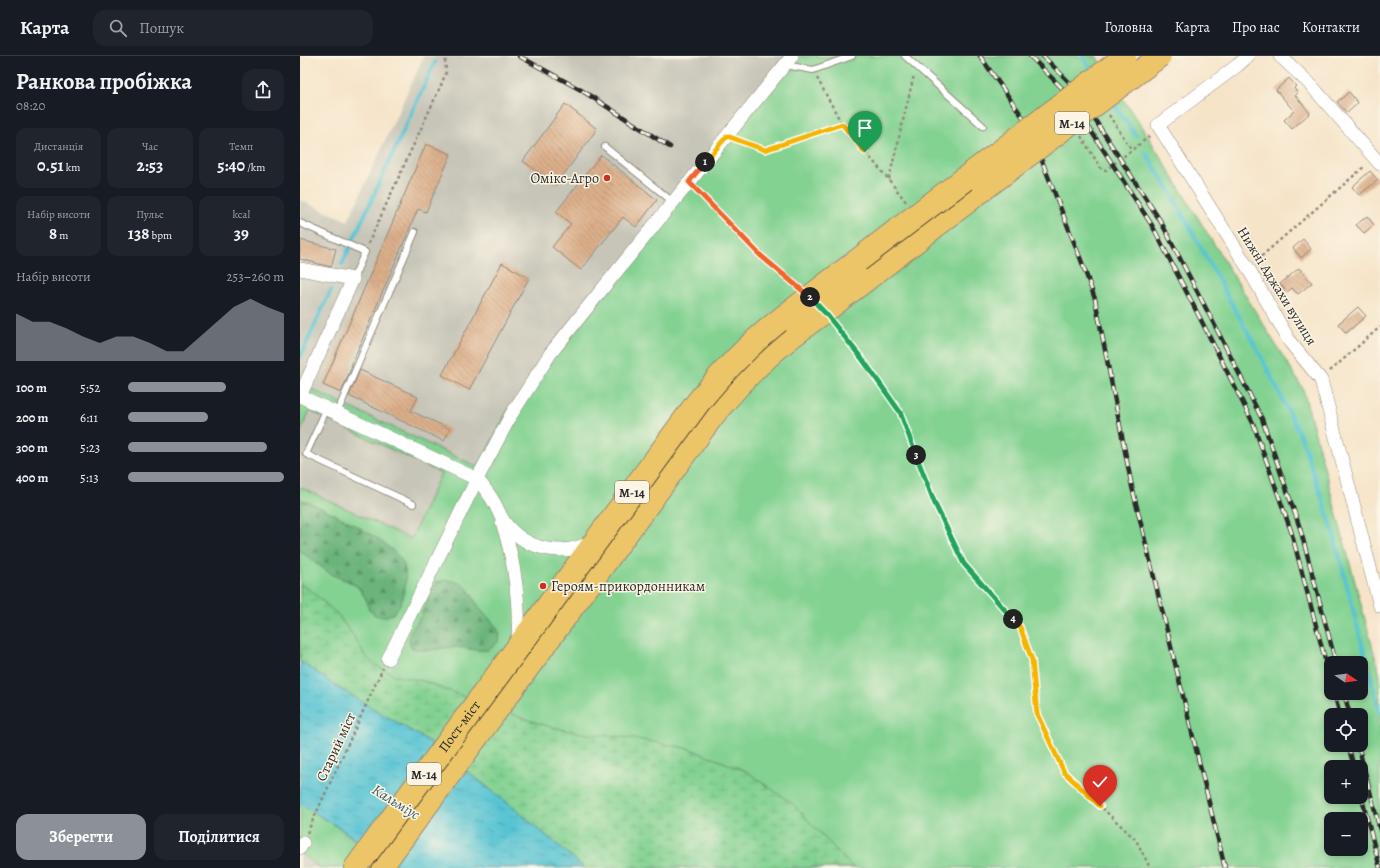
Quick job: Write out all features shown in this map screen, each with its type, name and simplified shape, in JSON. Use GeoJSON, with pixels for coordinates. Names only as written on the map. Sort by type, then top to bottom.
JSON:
{"type":"FeatureCollection","features":[{"type":"Feature","properties":{"kind":"highway","name":"М-14"},"geometry":{"type":"LineString","coordinates":[[977,182],[1125,56]]}},
{"type":"Feature","properties":{"kind":"highway","name":"М-14"},"geometry":{"type":"LineString","coordinates":[[502,687],[518,646],[715,380],[734,359],[755,339],[790,324],[977,182],[1160,56]]}},
{"type":"Feature","properties":{"kind":"highway","name":"М-14"},"geometry":{"type":"LineString","coordinates":[[502,687],[714,415],[749,374],[769,355],[790,324]]}},
{"type":"Feature","properties":{"kind":"highway","name":"Пост-міст"},"geometry":{"type":"LineString","coordinates":[[355,868],[502,687]]}},
{"type":"Feature","properties":{"kind":"highway","name":"Пост-міст"},"geometry":{"type":"LineString","coordinates":[[381,868],[502,687]]}},
{"type":"Feature","properties":{"kind":"street"},"geometry":{"type":"LineString","coordinates":[[1160,129],[1158,125],[1248,56]]}},
{"type":"Feature","properties":{"kind":"street"},"geometry":{"type":"LineString","coordinates":[[1280,56],[1309,83],[1377,161]]}},
{"type":"Feature","properties":{"kind":"street"},"geometry":{"type":"LineString","coordinates":[[388,659],[477,479],[511,415],[550,354],[788,60]]}},
{"type":"Feature","properties":{"kind":"street","name":"Нижні Аджахи вулиця"},"geometry":{"type":"LineString","coordinates":[[1160,129],[1248,268],[1290,342],[1321,380],[1380,606]]}},
{"type":"Feature","properties":{"kind":"street"},"geometry":{"type":"LineString","coordinates":[[300,269],[353,279],[300,396],[477,479],[511,530],[519,537],[532,544],[547,549],[568,550],[588,544],[597,539]]}},
{"type":"Feature","properties":{"kind":"street"},"geometry":{"type":"LineString","coordinates":[[499,512],[510,550],[517,588],[518,646]]}},
{"type":"Feature","properties":{"kind":"lane"},"geometry":{"type":"LineString","coordinates":[[788,60],[813,70],[852,56]]}},
{"type":"Feature","properties":{"kind":"lane"},"geometry":{"type":"LineString","coordinates":[[905,56],[983,126]]}},
{"type":"Feature","properties":{"kind":"lane"},"geometry":{"type":"LineString","coordinates":[[605,147],[673,202]]}},
{"type":"Feature","properties":{"kind":"lane"},"geometry":{"type":"LineString","coordinates":[[300,223],[365,252],[353,279]]}},
{"type":"Feature","properties":{"kind":"lane"},"geometry":{"type":"LineString","coordinates":[[414,504],[306,454],[332,411],[415,232]]}},
{"type":"Feature","properties":{"kind":"path"},"geometry":{"type":"LineString","coordinates":[[365,252],[442,83],[446,72],[444,56]]}},
{"type":"Feature","properties":{"kind":"path"},"geometry":{"type":"LineString","coordinates":[[889,180],[916,66]]}},
{"type":"Feature","properties":{"kind":"path"},"geometry":{"type":"LineString","coordinates":[[813,70],[842,124],[904,200]]}},
{"type":"Feature","properties":{"kind":"path"},"geometry":{"type":"LineString","coordinates":[[1107,113],[1132,150]]}},
{"type":"Feature","properties":{"kind":"path"},"geometry":{"type":"LineString","coordinates":[[727,136],[765,150],[842,124]]}},
{"type":"Feature","properties":{"kind":"path"},"geometry":{"type":"LineString","coordinates":[[1079,134],[1102,170],[1106,170],[1160,129]]}},
{"type":"Feature","properties":{"kind":"path"},"geometry":{"type":"LineString","coordinates":[[1248,268],[1377,161]]}},
{"type":"Feature","properties":{"kind":"path"},"geometry":{"type":"LineString","coordinates":[[689,182],[760,255],[800,288]]}},
{"type":"Feature","properties":{"kind":"path"},"geometry":{"type":"LineString","coordinates":[[832,321],[863,360],[900,412],[935,504],[964,564],[1020,627],[1032,660],[1037,714],[1064,772],[1136,840],[1150,868]]}},
{"type":"Feature","properties":{"kind":"path"},"geometry":{"type":"LineString","coordinates":[[1321,380],[1380,327]]}},
{"type":"Feature","properties":{"kind":"path","name":"Старий міст"},"geometry":{"type":"LineString","coordinates":[[301,846],[388,659]]}},
{"type":"Feature","properties":{"kind":"shaded area"},"geometry":{"type":"Polygon","coordinates":[[[424,56],[785,56],[478,467],[300,384],[300,200],[348,221],[424,56]]]}},
{"type":"Feature","properties":{"kind":"shaded area"},"geometry":{"type":"Polygon","coordinates":[[[310,411],[442,473],[411,539],[300,487],[300,432],[310,411]]]}},
{"type":"Feature","properties":{"kind":"shaded area"},"geometry":{"type":"Polygon","coordinates":[[[300,854],[320,868],[300,868],[300,854]]]}},
{"type":"Feature","properties":{"kind":"green space"},"geometry":{"type":"Polygon","coordinates":[[[785,56],[1096,56],[1103,67],[781,312],[438,748],[300,662],[300,487],[411,539],[441,473],[310,411],[300,432],[300,384],[478,467],[507,412],[785,56]]]}},
{"type":"Feature","properties":{"kind":"green space"},"geometry":{"type":"Polygon","coordinates":[[[1119,93],[1147,135],[1303,389],[1380,675],[1380,868],[585,868],[503,711],[753,377],[1119,93]]]}},
{"type":"Feature","properties":{"kind":"green space"},"geometry":{"type":"Polygon","coordinates":[[[300,499],[340,517],[372,535],[396,554],[405,567],[406,578],[402,600],[393,614],[383,617],[375,615],[369,610],[366,599],[358,587],[348,581],[332,575],[300,551],[300,499]]]}},
{"type":"Feature","properties":{"kind":"green space"},"geometry":{"type":"Polygon","coordinates":[[[446,580],[464,585],[482,611],[495,625],[500,635],[499,640],[491,649],[479,650],[449,647],[417,650],[412,648],[409,641],[410,632],[420,618],[437,582],[446,580]]]}},
{"type":"Feature","properties":{"kind":"green space"},"geometry":{"type":"Polygon","coordinates":[[[300,584],[314,593],[338,615],[355,638],[365,656],[375,665],[396,676],[423,681],[473,700],[438,748],[335,686],[300,662],[300,584]]]}},
{"type":"Feature","properties":{"kind":"green space"},"geometry":{"type":"Polygon","coordinates":[[[503,711],[555,728],[587,734],[632,738],[690,749],[746,771],[794,805],[853,868],[585,868],[462,767],[503,711]]]}},
{"type":"Feature","properties":{"kind":"green space"},"geometry":{"type":"Polygon","coordinates":[[[300,804],[341,829],[364,847],[349,868],[320,868],[300,854],[300,804]]]}},
{"type":"Feature","properties":{"kind":"water","name":"Кальміус"},"geometry":{"type":"Polygon","coordinates":[[[300,662],[335,686],[427,740],[510,805],[585,868],[393,868],[341,829],[300,804],[300,662]]]}},
{"type":"Feature","properties":{"kind":"building"},"geometry":{"type":"Polygon","coordinates":[[[1289,78],[1296,86],[1294,88],[1298,93],[1295,95],[1310,113],[1292,129],[1284,120],[1294,111],[1276,90],[1289,78]]]}},
{"type":"Feature","properties":{"kind":"building"},"geometry":{"type":"Polygon","coordinates":[[[1349,92],[1358,103],[1347,113],[1337,102],[1349,92]]]}},
{"type":"Feature","properties":{"kind":"building"},"geometry":{"type":"Polygon","coordinates":[[[565,104],[597,129],[556,185],[523,161],[565,104]]]}},
{"type":"Feature","properties":{"kind":"building"},"geometry":{"type":"Polygon","coordinates":[[[426,144],[451,154],[426,212],[418,209],[341,393],[323,385],[426,144]]]}},
{"type":"Feature","properties":{"kind":"building"},"geometry":{"type":"Polygon","coordinates":[[[601,155],[657,200],[636,227],[623,217],[581,270],[552,247],[571,224],[556,212],[601,155]]]}},
{"type":"Feature","properties":{"kind":"building"},"geometry":{"type":"Polygon","coordinates":[[[1370,171],[1378,180],[1359,195],[1352,187],[1370,171]]]}},
{"type":"Feature","properties":{"kind":"building"},"geometry":{"type":"Polygon","coordinates":[[[1367,216],[1374,225],[1364,233],[1356,225],[1367,216]]]}},
{"type":"Feature","properties":{"kind":"building"},"geometry":{"type":"Polygon","coordinates":[[[1303,239],[1311,249],[1301,258],[1293,248],[1303,239]]]}},
{"type":"Feature","properties":{"kind":"building"},"geometry":{"type":"Polygon","coordinates":[[[300,240],[336,249],[331,267],[300,259],[300,240]]]}},
{"type":"Feature","properties":{"kind":"building"},"geometry":{"type":"Polygon","coordinates":[[[502,263],[529,278],[469,390],[442,375],[502,263]]]}},
{"type":"Feature","properties":{"kind":"building"},"geometry":{"type":"Polygon","coordinates":[[[1299,268],[1312,283],[1298,294],[1292,288],[1287,292],[1280,284],[1299,268]]]}},
{"type":"Feature","properties":{"kind":"building"},"geometry":{"type":"Polygon","coordinates":[[[1358,307],[1366,316],[1346,333],[1338,324],[1358,307]]]}},
{"type":"Feature","properties":{"kind":"building"},"geometry":{"type":"Polygon","coordinates":[[[360,370],[418,397],[411,411],[450,429],[444,441],[349,396],[360,370]]]}},
{"type":"Feature","properties":{"kind":"waterway"},"geometry":{"type":"LineString","coordinates":[[1082,56],[1093,73]]}},
{"type":"Feature","properties":{"kind":"waterway"},"geometry":{"type":"LineString","coordinates":[[342,264],[435,62]]}},
{"type":"Feature","properties":{"kind":"waterway"},"geometry":{"type":"LineString","coordinates":[[1111,100],[1136,136]]}},
{"type":"Feature","properties":{"kind":"waterway"},"geometry":{"type":"LineString","coordinates":[[1145,152],[1168,188],[1264,362],[1301,437],[1332,528],[1380,713]]}},
{"type":"Feature","properties":{"kind":"waterway"},"geometry":{"type":"LineString","coordinates":[[300,357],[331,290]]}},
{"type":"Feature","properties":{"kind":"tram line"},"geometry":{"type":"LineString","coordinates":[[371,868],[708,410],[737,376],[758,355],[792,326],[1147,56]]}},
{"type":"Feature","properties":{"kind":"railway"},"geometry":{"type":"LineString","coordinates":[[519,56],[581,90],[670,147]]}},
{"type":"Feature","properties":{"kind":"railway"},"geometry":{"type":"LineString","coordinates":[[980,56],[1027,123],[1095,299],[1132,487],[1225,868]]}},
{"type":"Feature","properties":{"kind":"railway"},"geometry":{"type":"LineString","coordinates":[[1030,56],[1066,92],[1153,227],[1253,423],[1291,531],[1324,656]]}},
{"type":"Feature","properties":{"kind":"railway"},"geometry":{"type":"LineString","coordinates":[[1043,56],[1073,86],[1161,222],[1262,419],[1300,528],[1334,656]]}},
{"type":"Feature","properties":{"kind":"railway"},"geometry":{"type":"LineString","coordinates":[[1336,700],[1338,708]]}},
{"type":"Feature","properties":{"kind":"railway"},"geometry":{"type":"LineString","coordinates":[[1346,700],[1348,708]]}},
{"type":"Feature","properties":{"kind":"railway"},"geometry":{"type":"LineString","coordinates":[[1350,752],[1352,760]]}},
{"type":"Feature","properties":{"kind":"railway"},"geometry":{"type":"LineString","coordinates":[[1360,752],[1380,830]]}},
{"type":"Feature","properties":{"kind":"railway"},"geometry":{"type":"LineString","coordinates":[[1363,804],[1380,868]]}},
{"type":"Feature","properties":{"kind":"place","name":"Омiкс-Агро"},"geometry":{"type":"Point","coordinates":[607,178]}},
{"type":"Feature","properties":{"kind":"place","name":"Героям-прикордонникам"},"geometry":{"type":"Point","coordinates":[543,586]}},
{"type":"Feature","properties":{"kind":"route"},"geometry":{"type":"LineString","coordinates":[[865,152],[842,124],[765,150],[727,136],[689,182],[760,255],[806,293],[827,315],[863,360],[900,412],[935,504],[964,564],[1020,627],[1032,660],[1037,714],[1064,772],[1100,806]]}}]}
